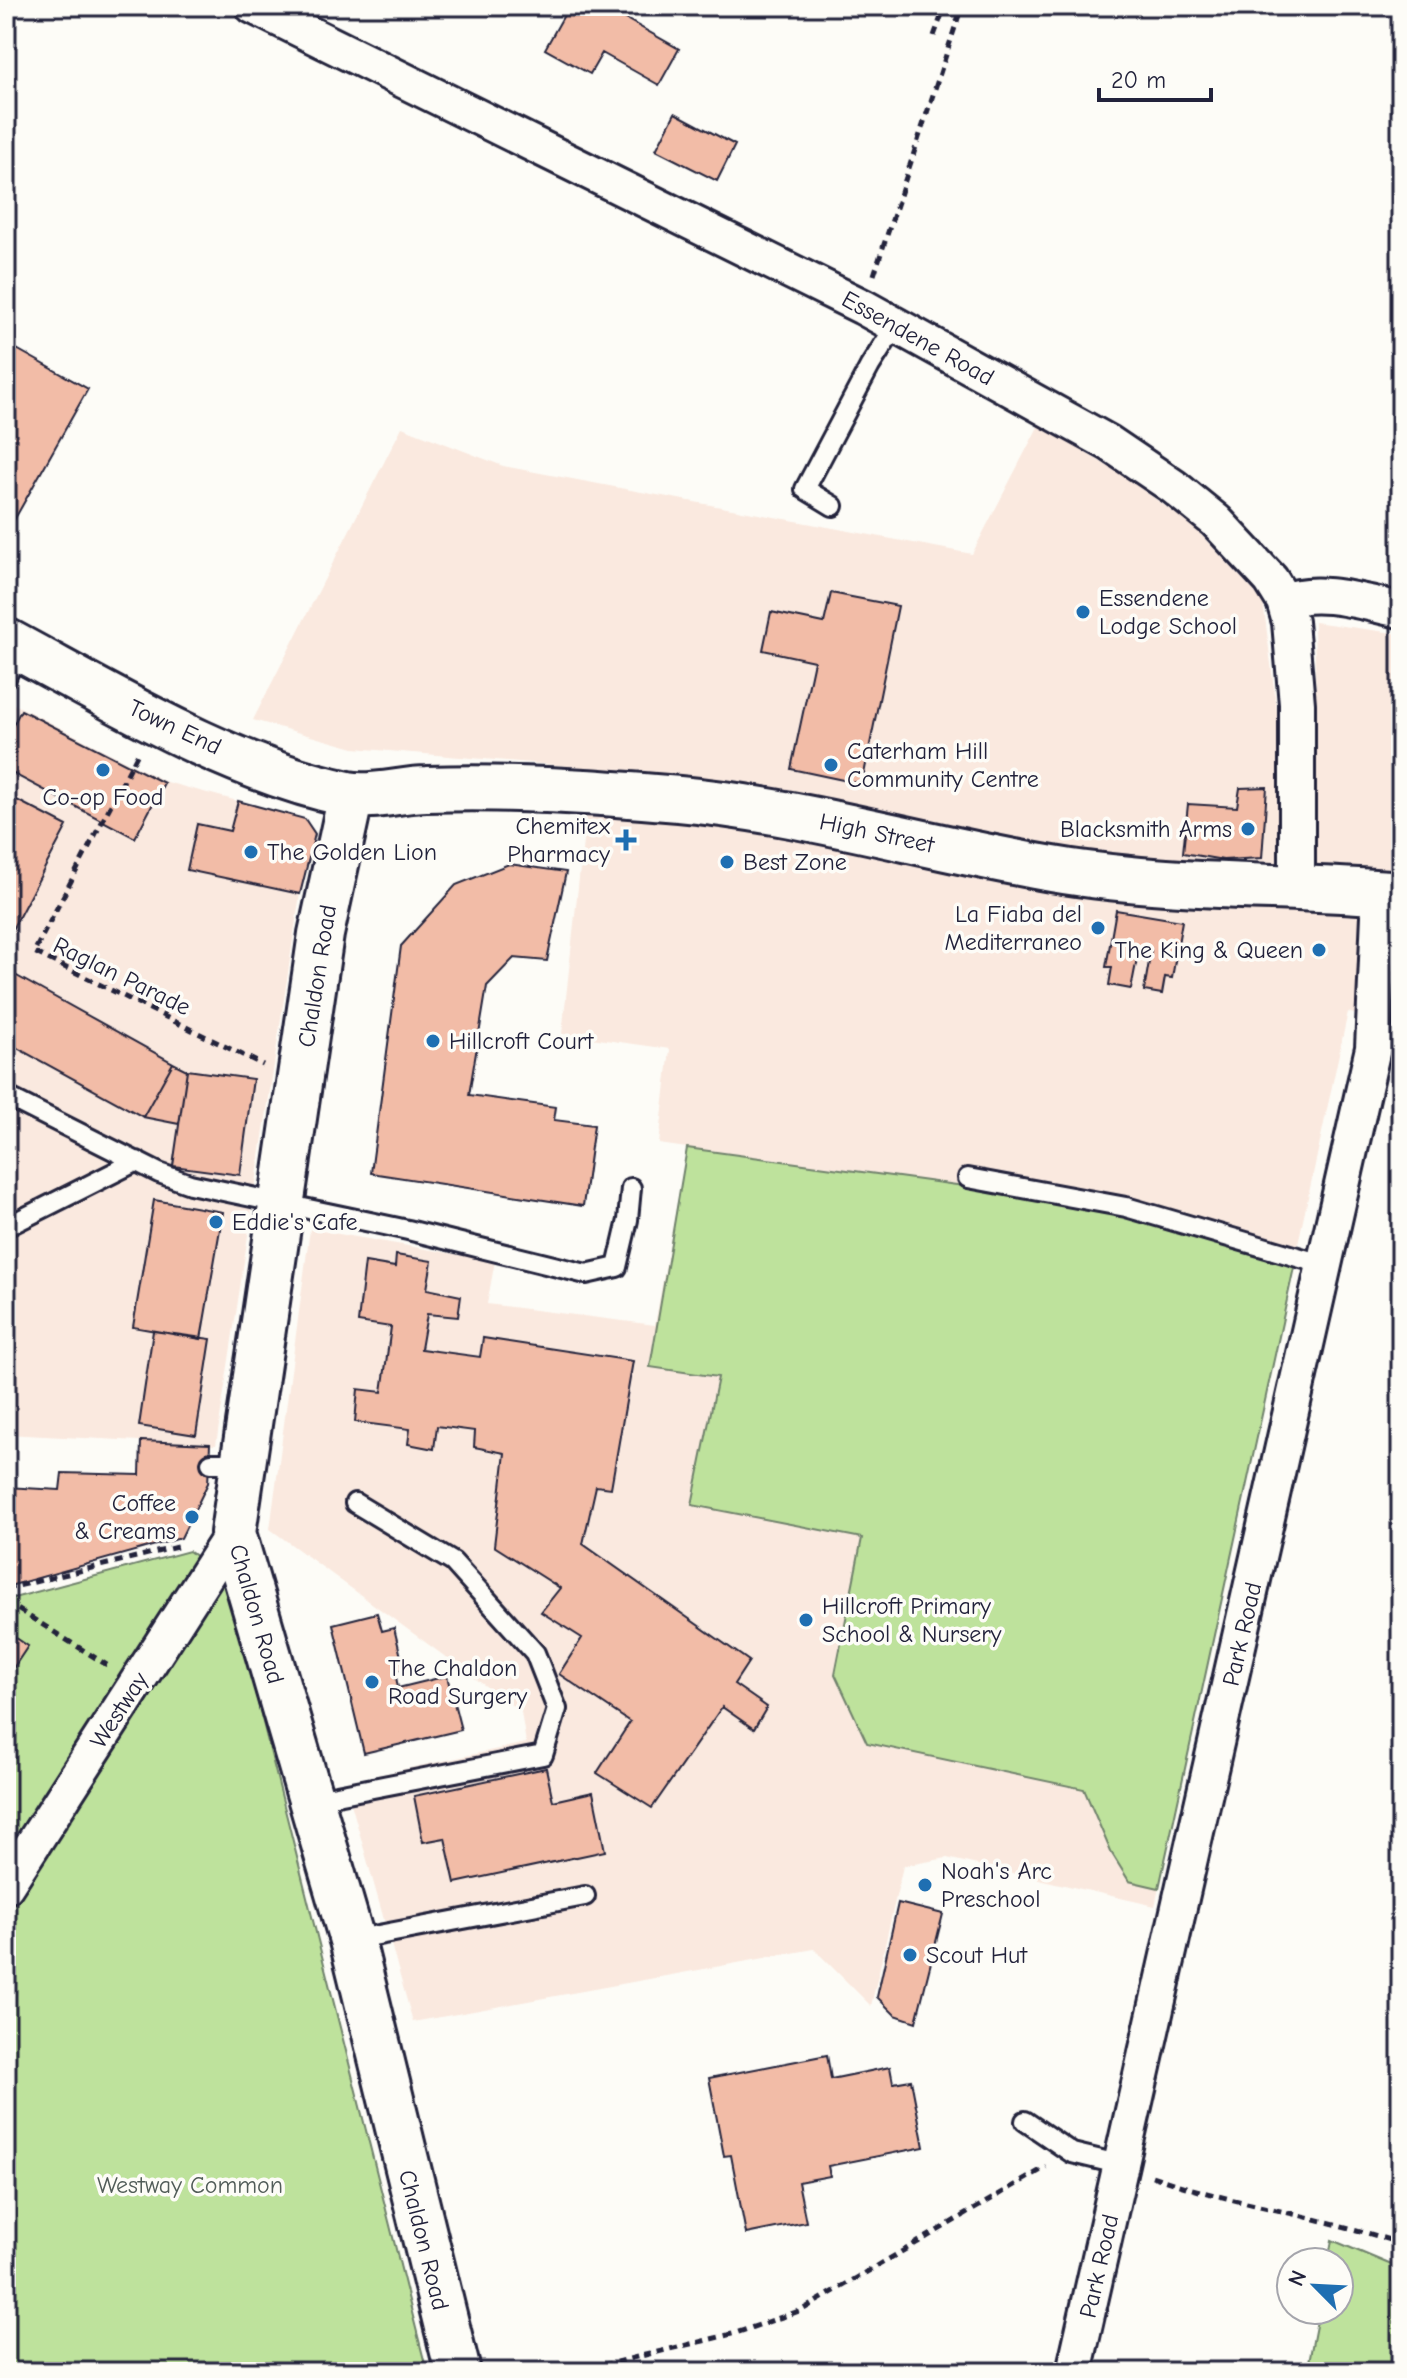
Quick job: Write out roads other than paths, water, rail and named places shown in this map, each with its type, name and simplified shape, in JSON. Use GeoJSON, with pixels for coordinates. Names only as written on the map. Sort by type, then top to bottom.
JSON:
{"type":"FeatureCollection","features":[{"type":"Feature","properties":{"kind":"main road","name":"Town End"},"geometry":{"type":"LineString","coordinates":[[11,655],[291,777],[351,795]]}},
{"type":"Feature","properties":{"kind":"main road","name":"High Street"},"geometry":{"type":"LineString","coordinates":[[351,795],[426,789],[552,791],[683,799],[810,819],[1044,868],[1151,880],[1390,894]]}},
{"type":"Feature","properties":{"kind":"main road","name":"Chaldon Road"},"geometry":{"type":"LineString","coordinates":[[351,795],[321,934],[300,1083],[227,1463],[233,1533],[352,1940],[458,2372]]}},
{"type":"Feature","properties":{"kind":"street","name":"Essendene Road"},"geometry":{"type":"LineString","coordinates":[[253,6],[863,307],[1109,443],[1174,487],[1216,521],[1271,580],[1284,601],[1297,704],[1297,887]]}},
{"type":"Feature","properties":{"kind":"street"},"geometry":{"type":"LineString","coordinates":[[1284,601],[1298,596],[1322,596],[1401,610]]}},
{"type":"Feature","properties":{"kind":"street","name":"Park Road"},"geometry":{"type":"LineString","coordinates":[[1074,2372],[1325,1265],[1387,1052],[1390,894]]}},
{"type":"Feature","properties":{"kind":"street","name":"Westway"},"geometry":{"type":"LineString","coordinates":[[6,1886],[233,1533]]}},
{"type":"Feature","properties":{"kind":"lane"},"geometry":{"type":"LineString","coordinates":[[833,506],[805,489],[870,366],[896,325]]}},
{"type":"Feature","properties":{"kind":"lane"},"geometry":{"type":"LineString","coordinates":[[6,1096],[190,1184],[279,1201],[586,1274],[617,1267],[628,1220],[631,1188]]}},
{"type":"Feature","properties":{"kind":"lane"},"geometry":{"type":"LineString","coordinates":[[6,1227],[137,1161]]}},
{"type":"Feature","properties":{"kind":"lane"},"geometry":{"type":"LineString","coordinates":[[968,1178],[1126,1207],[1325,1265]]}},
{"type":"Feature","properties":{"kind":"lane"},"geometry":{"type":"LineString","coordinates":[[311,1800],[543,1755],[557,1709],[535,1653],[453,1562],[355,1503]]}},
{"type":"Feature","properties":{"kind":"lane"},"geometry":{"type":"LineString","coordinates":[[352,1940],[585,1896]]}},
{"type":"Feature","properties":{"kind":"lane"},"geometry":{"type":"LineString","coordinates":[[1025,2121],[1072,2153],[1122,2165]]}},
{"type":"Feature","properties":{"kind":"place","name":"Essendene Lodge School"},"geometry":{"type":"Point","coordinates":[1083,612]}},
{"type":"Feature","properties":{"kind":"place","name":"Caterham Hill Community Centre"},"geometry":{"type":"Point","coordinates":[831,765]}},
{"type":"Feature","properties":{"kind":"place","name":"Co-op Food"},"geometry":{"type":"Point","coordinates":[103,770]}},
{"type":"Feature","properties":{"kind":"place","name":"Blacksmith Arms"},"geometry":{"type":"Point","coordinates":[1248,829]}},
{"type":"Feature","properties":{"kind":"place","name":"Chemitex Pharmacy"},"geometry":{"type":"Point","coordinates":[626,840]}},
{"type":"Feature","properties":{"kind":"place","name":"The Golden Lion"},"geometry":{"type":"Point","coordinates":[251,852]}},
{"type":"Feature","properties":{"kind":"place","name":"Best Zone"},"geometry":{"type":"Point","coordinates":[727,862]}},
{"type":"Feature","properties":{"kind":"place","name":"La Fiaba del Mediterraneo"},"geometry":{"type":"Point","coordinates":[1098,928]}},
{"type":"Feature","properties":{"kind":"place","name":"The King & Queen"},"geometry":{"type":"Point","coordinates":[1319,950]}},
{"type":"Feature","properties":{"kind":"place","name":"Hillcroft Court"},"geometry":{"type":"Point","coordinates":[433,1041]}},
{"type":"Feature","properties":{"kind":"place","name":"Eddie's Cafe"},"geometry":{"type":"Point","coordinates":[216,1222]}},
{"type":"Feature","properties":{"kind":"place","name":"Coffee & Creams"},"geometry":{"type":"Point","coordinates":[192,1517]}},
{"type":"Feature","properties":{"kind":"place","name":"Hillcroft Primary School & Nursery"},"geometry":{"type":"Point","coordinates":[806,1620]}},
{"type":"Feature","properties":{"kind":"place","name":"The Chaldon Road Surgery"},"geometry":{"type":"Point","coordinates":[372,1682]}},
{"type":"Feature","properties":{"kind":"place","name":"Noah's Arc Preschool"},"geometry":{"type":"Point","coordinates":[925,1885]}},
{"type":"Feature","properties":{"kind":"place","name":"Scout Hut"},"geometry":{"type":"Point","coordinates":[910,1955]}},
{"type":"Feature","properties":{"kind":"park label","name":"Westway Common"},"geometry":{"type":"Point","coordinates":[190,2185]}}]}
